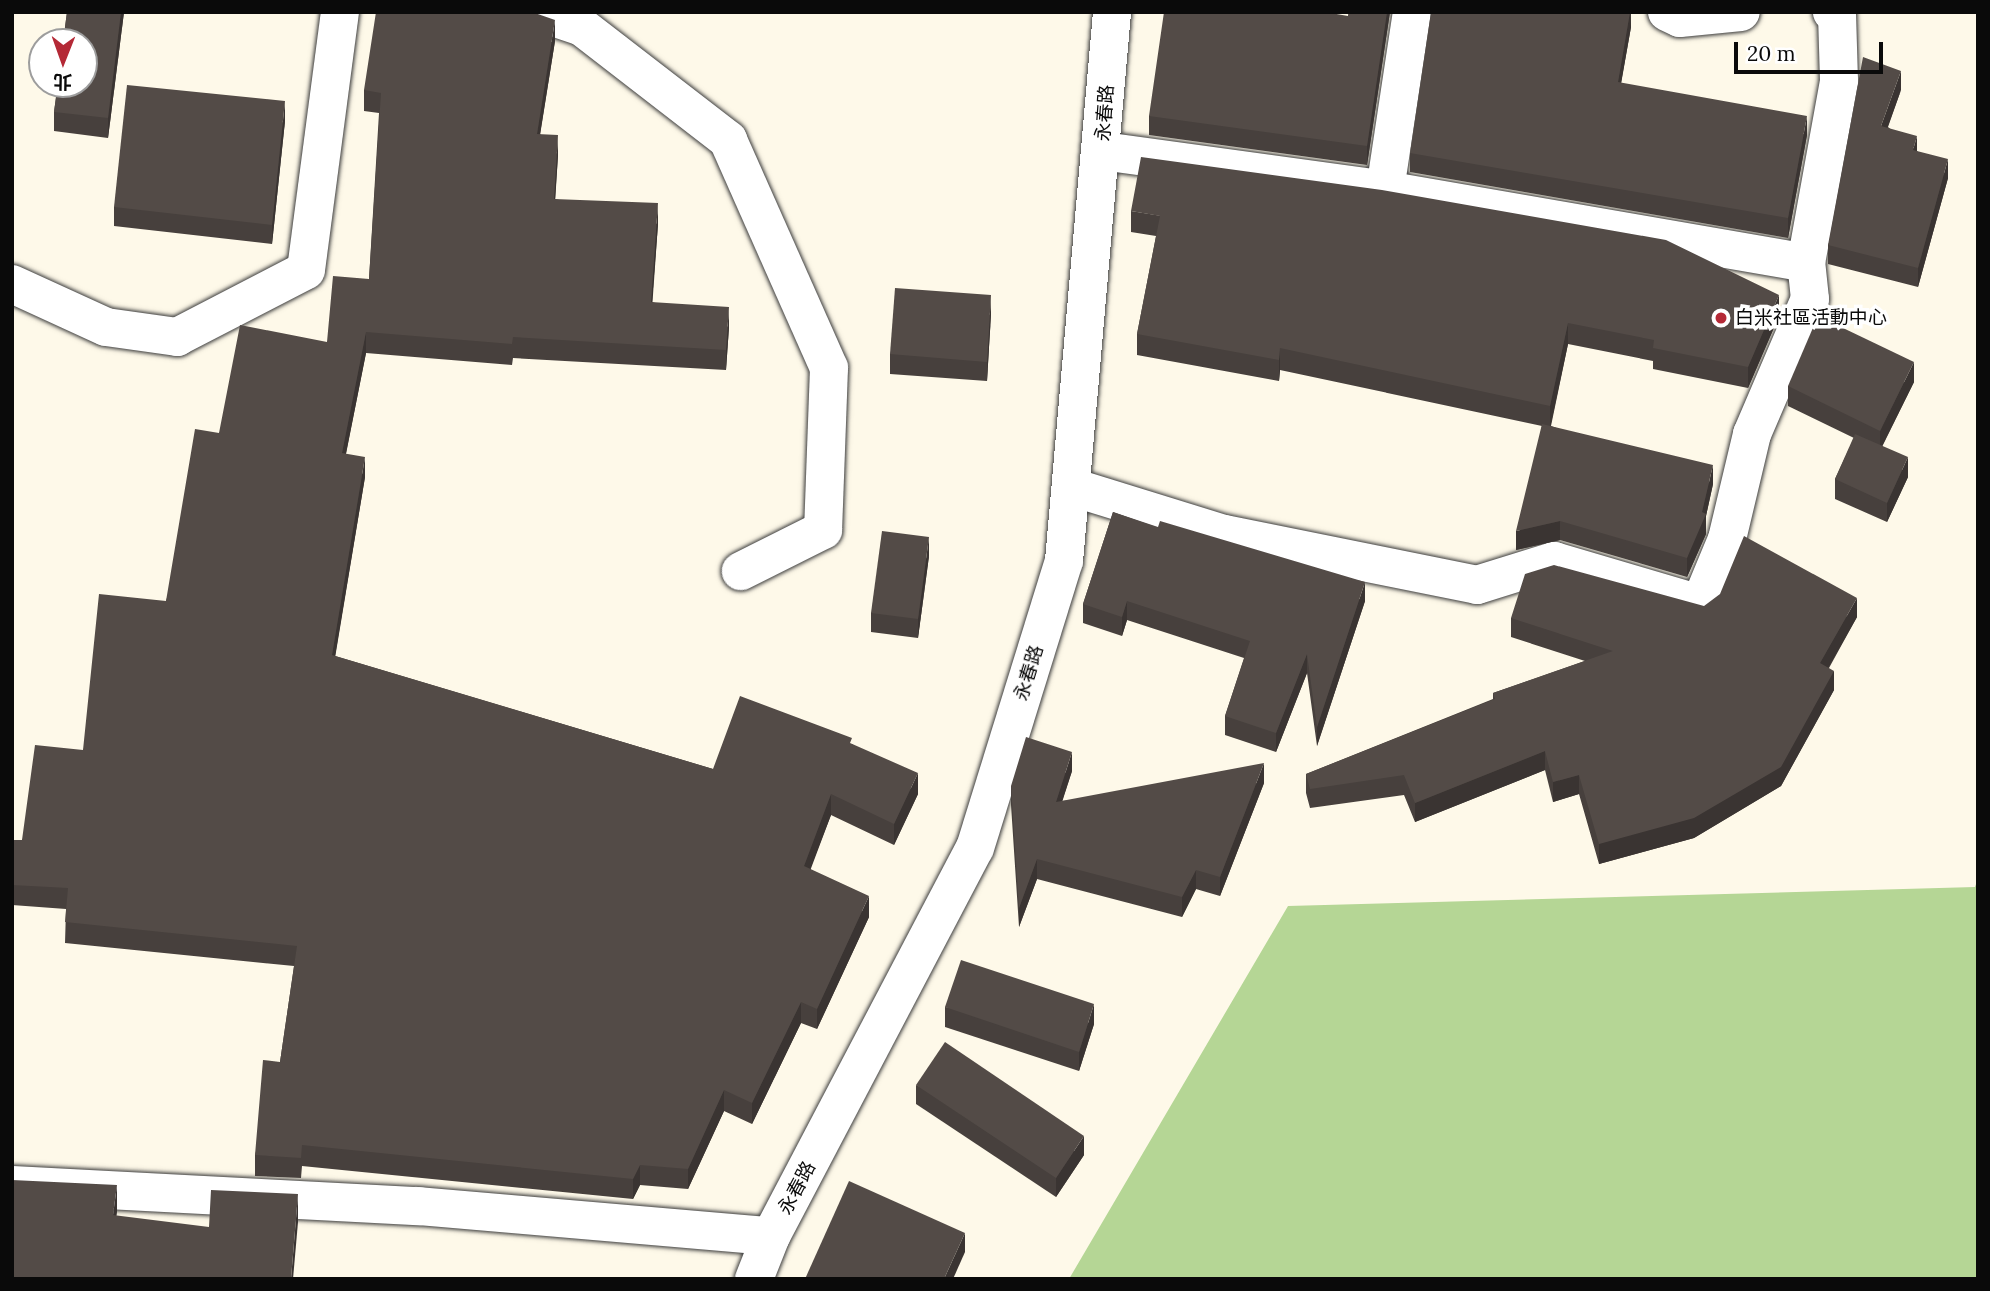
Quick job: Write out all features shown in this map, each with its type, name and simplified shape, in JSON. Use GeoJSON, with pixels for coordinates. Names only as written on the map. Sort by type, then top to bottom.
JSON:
{"type":"FeatureCollection","features":[{"type":"Feature","properties":{"kind":"street"},"geometry":{"type":"LineString","coordinates":[[12,284],[106,327],[177,337],[306,270],[340,12]]}},
{"type":"Feature","properties":{"kind":"street"},"geometry":{"type":"LineString","coordinates":[[538,12],[582,27],[728,140],[829,368],[823,530],[741,571]]}},
{"type":"Feature","properties":{"kind":"street","name":"永春路"},"geometry":{"type":"LineString","coordinates":[[754,1279],[771,1236],[975,848],[1064,561],[1102,151],[1112,12]]}},
{"type":"Feature","properties":{"kind":"street"},"geometry":{"type":"LineString","coordinates":[[1385,190],[1412,12]]}},
{"type":"Feature","properties":{"kind":"street"},"geometry":{"type":"LineString","coordinates":[[1667,12],[1680,18],[1741,12]]}},
{"type":"Feature","properties":{"kind":"street"},"geometry":{"type":"LineString","coordinates":[[1072,487],[1224,534],[1477,585],[1554,561],[1700,604],[1727,539],[1752,433],[1810,299],[1807,263],[1839,81],[1837,15],[1832,12]]}},
{"type":"Feature","properties":{"kind":"street"},"geometry":{"type":"LineString","coordinates":[[1102,151],[1385,190],[1807,263]]}},
{"type":"Feature","properties":{"kind":"street"},"geometry":{"type":"LineString","coordinates":[[12,1185],[418,1206],[771,1236]]}},
{"type":"Feature","properties":{"kind":"green space"},"geometry":{"type":"Polygon","coordinates":[[[1978,878],[1978,1279],[1069,1279],[1288,906],[1975,887],[1978,878]]]}},
{"type":"Feature","properties":{"kind":"building"},"geometry":{"type":"Polygon","coordinates":[[[67,12],[121,12],[108,118],[54,112],[56,98],[98,98],[98,28],[65,28],[67,12]]]}},
{"type":"Feature","properties":{"kind":"building"},"geometry":{"type":"Polygon","coordinates":[[[376,12],[532,12],[555,20],[537,134],[558,135],[554,199],[658,203],[651,302],[729,307],[726,350],[513,337],[512,344],[366,332],[342,453],[365,457],[332,655],[713,769],[740,696],[852,738],[850,743],[918,773],[894,824],[831,794],[804,866],[869,896],[817,1009],[801,1002],[752,1103],[724,1090],[688,1169],[640,1165],[633,1179],[302,1145],[301,1158],[255,1155],[263,1060],[280,1062],[297,946],[65,922],[68,888],[12,885],[12,840],[22,840],[35,745],[83,750],[99,594],[166,601],[195,429],[219,433],[240,325],[327,342],[333,276],[369,279],[381,93],[364,90],[376,12]]]}},
{"type":"Feature","properties":{"kind":"building"},"geometry":{"type":"Polygon","coordinates":[[[1164,12],[1325,12],[1348,16],[1349,12],[1387,12],[1367,146],[1149,116],[1164,12]]]}},
{"type":"Feature","properties":{"kind":"building"},"geometry":{"type":"Polygon","coordinates":[[[1431,12],[1630,12],[1618,82],[1807,116],[1788,218],[1410,153],[1431,12]]]}},
{"type":"Feature","properties":{"kind":"building"},"geometry":{"type":"Polygon","coordinates":[[[1863,57],[1901,71],[1881,126],[1917,136],[1913,150],[1948,159],[1918,268],[1828,245],[1863,57]]]}},
{"type":"Feature","properties":{"kind":"building"},"geometry":{"type":"Polygon","coordinates":[[[127,85],[285,101],[272,225],[114,207],[127,85]]]}},
{"type":"Feature","properties":{"kind":"building"},"geometry":{"type":"Polygon","coordinates":[[[1141,157],[1382,190],[1666,240],[1779,295],[1748,367],[1653,348],[1654,340],[1568,323],[1550,406],[1280,348],[1279,360],[1137,334],[1160,216],[1131,211],[1141,157]]]}},
{"type":"Feature","properties":{"kind":"building"},"geometry":{"type":"Polygon","coordinates":[[[895,288],[991,295],[987,362],[890,354],[895,288]]]}},
{"type":"Feature","properties":{"kind":"building"},"geometry":{"type":"Polygon","coordinates":[[[1818,316],[1914,362],[1880,431],[1788,386],[1818,316]]]}},
{"type":"Feature","properties":{"kind":"building"},"geometry":{"type":"Polygon","coordinates":[[[1542,424],[1713,465],[1702,512],[1706,514],[1687,558],[1560,521],[1516,531],[1542,424]]]}},
{"type":"Feature","properties":{"kind":"building"},"geometry":{"type":"Polygon","coordinates":[[[1855,434],[1908,457],[1887,503],[1835,479],[1855,434]]]}},
{"type":"Feature","properties":{"kind":"building"},"geometry":{"type":"Polygon","coordinates":[[[1113,512],[1158,527],[1160,521],[1365,582],[1317,727],[1307,654],[1276,733],[1225,716],[1250,641],[1127,601],[1122,617],[1083,604],[1113,512]]]}},
{"type":"Feature","properties":{"kind":"building"},"geometry":{"type":"Polygon","coordinates":[[[882,531],[929,537],[918,619],[871,613],[882,531]]]}},
{"type":"Feature","properties":{"kind":"building"},"geometry":{"type":"Polygon","coordinates":[[[1744,536],[1857,598],[1820,663],[1834,671],[1781,767],[1694,818],[1599,844],[1579,775],[1553,782],[1545,751],[1415,803],[1404,775],[1310,789],[1306,774],[1495,699],[1493,693],[1613,651],[1511,618],[1525,574],[1554,565],[1704,606],[1720,594],[1744,536]]]}},
{"type":"Feature","properties":{"kind":"building"},"geometry":{"type":"Polygon","coordinates":[[[1026,737],[1072,752],[1056,802],[1264,763],[1220,877],[1196,870],[1182,897],[1037,859],[1019,908],[1011,786],[1026,737]]]}},
{"type":"Feature","properties":{"kind":"building"},"geometry":{"type":"Polygon","coordinates":[[[961,960],[1094,1004],[1079,1052],[945,1007],[961,960]]]}},
{"type":"Feature","properties":{"kind":"building"},"geometry":{"type":"Polygon","coordinates":[[[945,1042],[1084,1136],[1056,1178],[916,1085],[945,1042]]]}},
{"type":"Feature","properties":{"kind":"building"},"geometry":{"type":"Polygon","coordinates":[[[12,1180],[117,1185],[113,1215],[209,1227],[211,1190],[298,1194],[291,1279],[12,1279],[12,1180]]]}},
{"type":"Feature","properties":{"kind":"building"},"geometry":{"type":"Polygon","coordinates":[[[849,1181],[965,1233],[944,1279],[805,1279],[849,1181]]]}},
{"type":"Feature","properties":{"kind":"place","name":"白米社區活動中心"},"geometry":{"type":"Point","coordinates":[1721,318]}}]}
